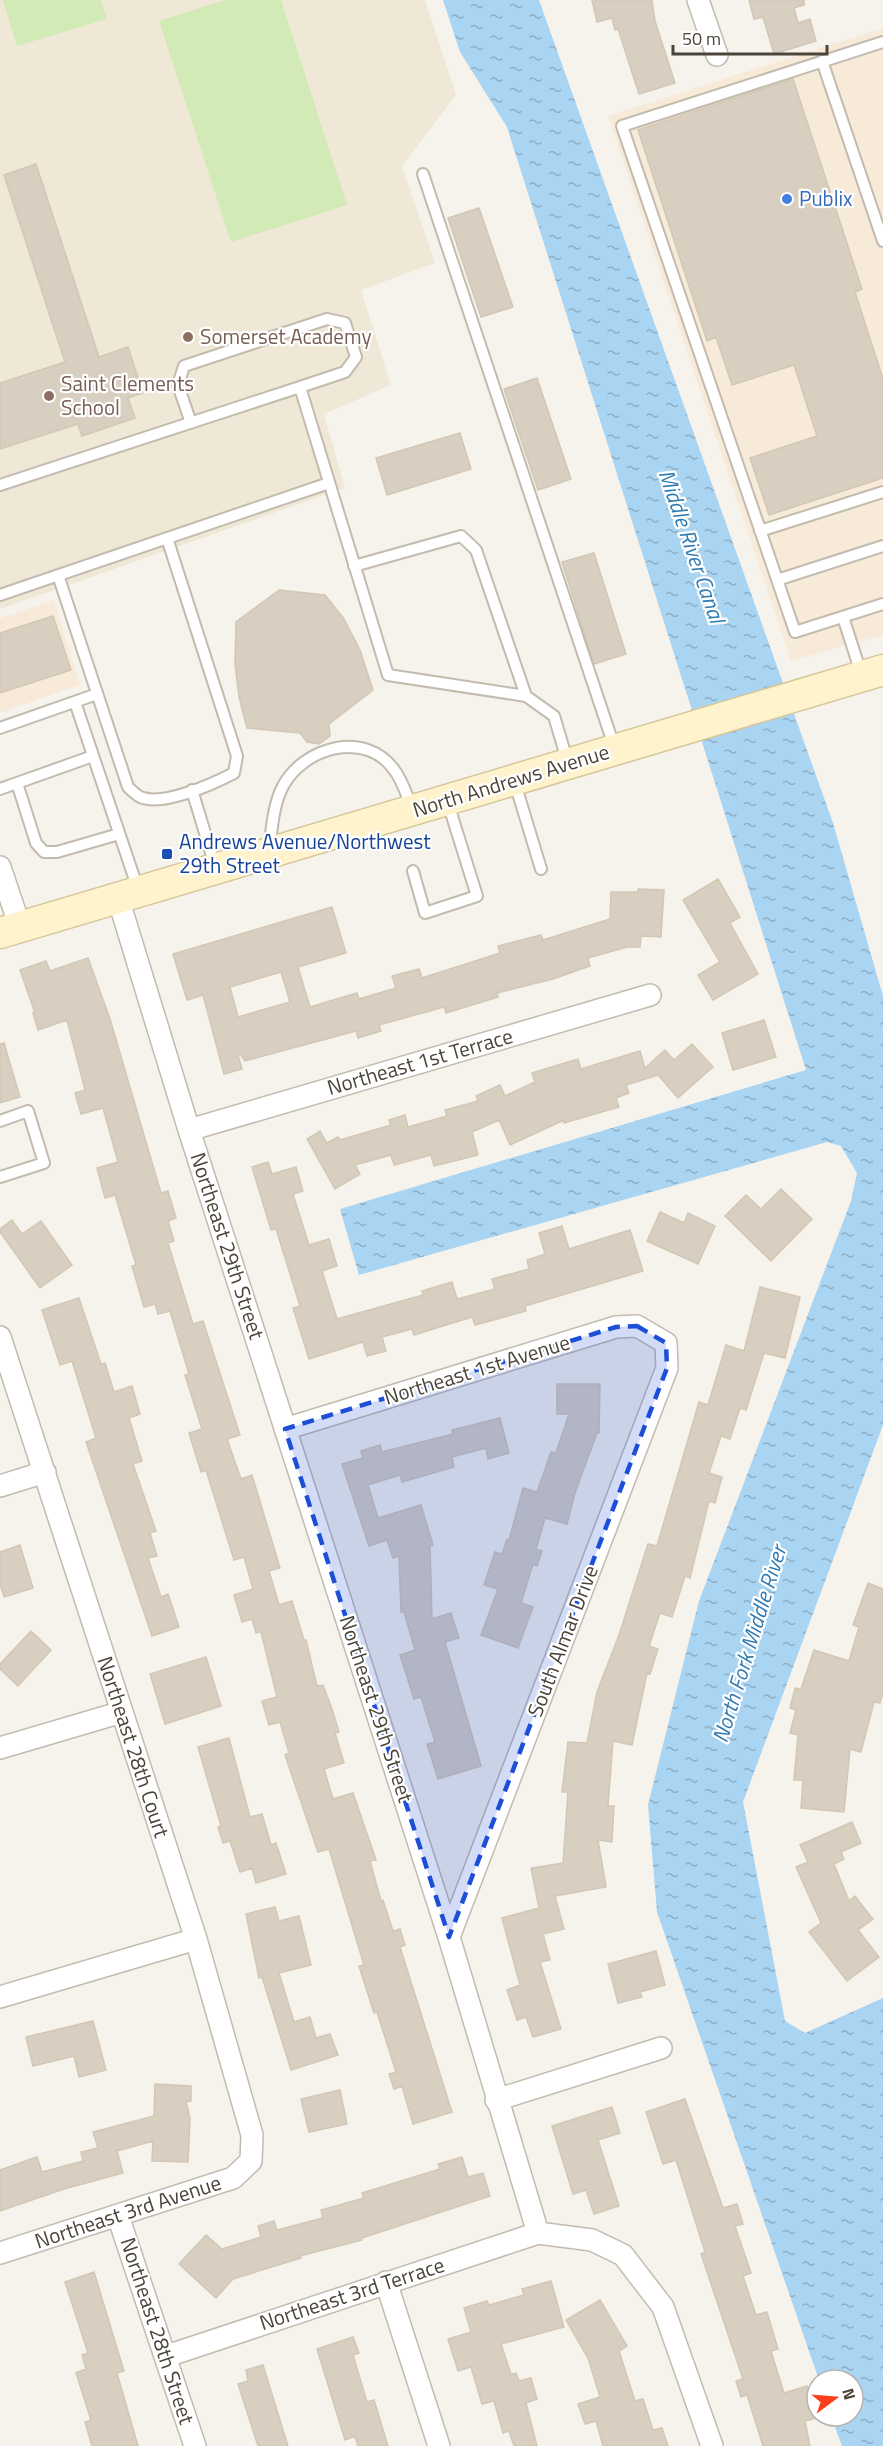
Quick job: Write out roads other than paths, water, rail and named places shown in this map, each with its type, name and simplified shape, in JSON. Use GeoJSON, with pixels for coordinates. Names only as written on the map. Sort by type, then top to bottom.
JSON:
{"type":"FeatureCollection","features":[{"type":"Feature","properties":{"kind":"main road","name":"North Andrews Avenue"},"geometry":{"type":"LineString","coordinates":[[10,930],[873,673]]}},
{"type":"Feature","properties":{"kind":"street"},"geometry":{"type":"LineString","coordinates":[[698,0],[717,55]]}},
{"type":"Feature","properties":{"kind":"street"},"geometry":{"type":"LineString","coordinates":[[0,867],[10,930]]}},
{"type":"Feature","properties":{"kind":"street","name":"Northeast 29th Street"},"geometry":{"type":"LineString","coordinates":[[128,895],[189,1130],[449,1937],[496,2100],[538,2233]]}},
{"type":"Feature","properties":{"kind":"street","name":"Northeast 1st Terrace"},"geometry":{"type":"LineString","coordinates":[[189,1130],[650,995]]}},
{"type":"Feature","properties":{"kind":"street","name":"Northeast 1st Avenue"},"geometry":{"type":"LineString","coordinates":[[285,1429],[616,1327],[636,1326],[666,1343]]}},
{"type":"Feature","properties":{"kind":"street","name":"Northeast 28th Court"},"geometry":{"type":"LineString","coordinates":[[0,1337],[196,1939],[252,2135],[251,2161]]}},
{"type":"Feature","properties":{"kind":"street","name":"South Almar Drive"},"geometry":{"type":"LineString","coordinates":[[449,1937],[667,1368],[666,1343]]}},
{"type":"Feature","properties":{"kind":"street"},"geometry":{"type":"LineString","coordinates":[[0,1486],[45,1472]]}},
{"type":"Feature","properties":{"kind":"street"},"geometry":{"type":"LineString","coordinates":[[0,1748],[122,1712]]}},
{"type":"Feature","properties":{"kind":"street"},"geometry":{"type":"LineString","coordinates":[[0,1997],[196,1939]]}},
{"type":"Feature","properties":{"kind":"street"},"geometry":{"type":"LineString","coordinates":[[496,2100],[661,2048]]}},
{"type":"Feature","properties":{"kind":"street","name":"Northeast 3rd Avenue"},"geometry":{"type":"LineString","coordinates":[[0,2253],[233,2178],[251,2161]]}},
{"type":"Feature","properties":{"kind":"street","name":"Northeast 28th Street"},"geometry":{"type":"LineString","coordinates":[[118,2216],[167,2356],[195,2446]]}},
{"type":"Feature","properties":{"kind":"street"},"geometry":{"type":"LineString","coordinates":[[538,2233],[591,2240],[623,2255],[663,2307],[712,2446]]}},
{"type":"Feature","properties":{"kind":"street","name":"Northeast 3rd Terrace"},"geometry":{"type":"LineString","coordinates":[[167,2356],[538,2233]]}},
{"type":"Feature","properties":{"kind":"street"},"geometry":{"type":"LineString","coordinates":[[386,2282],[439,2446]]}},
{"type":"Feature","properties":{"kind":"lane"},"geometry":{"type":"LineString","coordinates":[[883,42],[622,126],[795,632],[883,604]]}},
{"type":"Feature","properties":{"kind":"lane"},"geometry":{"type":"LineString","coordinates":[[822,61],[883,241]]}},
{"type":"Feature","properties":{"kind":"lane"},"geometry":{"type":"LineString","coordinates":[[423,174],[615,750]]}},
{"type":"Feature","properties":{"kind":"lane"},"geometry":{"type":"LineString","coordinates":[[0,485],[191,423],[345,372],[356,357],[345,323],[327,319],[184,366],[178,385],[191,423]]}},
{"type":"Feature","properties":{"kind":"lane"},"geometry":{"type":"LineString","coordinates":[[300,387],[388,675],[526,696],[554,716],[568,764]]}},
{"type":"Feature","properties":{"kind":"lane"},"geometry":{"type":"LineString","coordinates":[[0,595],[329,483]]}},
{"type":"Feature","properties":{"kind":"lane"},"geometry":{"type":"LineString","coordinates":[[760,531],[883,492]]}},
{"type":"Feature","properties":{"kind":"lane"},"geometry":{"type":"LineString","coordinates":[[354,566],[461,536],[476,550],[526,696]]}},
{"type":"Feature","properties":{"kind":"lane"},"geometry":{"type":"LineString","coordinates":[[58,575],[128,787],[141,798],[162,800],[219,781],[234,773],[237,756],[167,538]]}},
{"type":"Feature","properties":{"kind":"lane"},"geometry":{"type":"LineString","coordinates":[[777,580],[883,546]]}},
{"type":"Feature","properties":{"kind":"lane"},"geometry":{"type":"LineString","coordinates":[[843,617],[873,673]]}},
{"type":"Feature","properties":{"kind":"lane"},"geometry":{"type":"LineString","coordinates":[[0,728],[97,694]]}},
{"type":"Feature","properties":{"kind":"lane"},"geometry":{"type":"LineString","coordinates":[[75,702],[119,834],[128,895]]}},
{"type":"Feature","properties":{"kind":"lane"},"geometry":{"type":"LineString","coordinates":[[269,853],[276,806],[282,787],[296,767],[312,755],[332,748],[353,746],[377,754],[395,770],[414,810]]}},
{"type":"Feature","properties":{"kind":"lane"},"geometry":{"type":"LineString","coordinates":[[0,789],[93,756]]}},
{"type":"Feature","properties":{"kind":"lane"},"geometry":{"type":"LineString","coordinates":[[514,780],[541,869]]}},
{"type":"Feature","properties":{"kind":"lane"},"geometry":{"type":"LineString","coordinates":[[17,783],[36,843],[44,852],[57,852],[119,834]]}},
{"type":"Feature","properties":{"kind":"lane"},"geometry":{"type":"LineString","coordinates":[[192,790],[216,869]]}},
{"type":"Feature","properties":{"kind":"lane"},"geometry":{"type":"LineString","coordinates":[[413,871],[425,913],[477,896],[447,800]]}},
{"type":"Feature","properties":{"kind":"lane"},"geometry":{"type":"LineString","coordinates":[[0,1121],[28,1111],[44,1163],[0,1177]]}},
{"type":"Feature","properties":{"kind":"water"},"geometry":{"type":"Polygon","coordinates":[[[443,0],[539,0],[833,823],[883,996],[883,1425],[743,1802],[785,2021],[805,2033],[883,1998],[883,2446],[842,2446],[835,2428],[865,2428],[865,2368],[815,2368],[657,1912],[648,1805],[699,1601],[851,1201],[857,1173],[841,1146],[827,1142],[359,1275],[340,1209],[806,1070],[507,127],[460,52],[443,0]]]}},
{"type":"Feature","properties":{"kind":"place","name":"Publix"},"geometry":{"type":"Point","coordinates":[787,199]}},
{"type":"Feature","properties":{"kind":"place","name":"Somerset Academy"},"geometry":{"type":"Point","coordinates":[188,337]}},
{"type":"Feature","properties":{"kind":"place","name":"Saint Clements School"},"geometry":{"type":"Point","coordinates":[49,396]}},
{"type":"Feature","properties":{"kind":"place","name":"Andrews Avenue/Northwest 29th Street"},"geometry":{"type":"Point","coordinates":[167,854]}},
{"type":"Feature","properties":{"kind":"water label","name":"Middle River Canal"},"geometry":{"type":"Point","coordinates":[692,546]}},
{"type":"Feature","properties":{"kind":"water label","name":"North Fork Middle River"},"geometry":{"type":"Point","coordinates":[749,1644]}}]}
